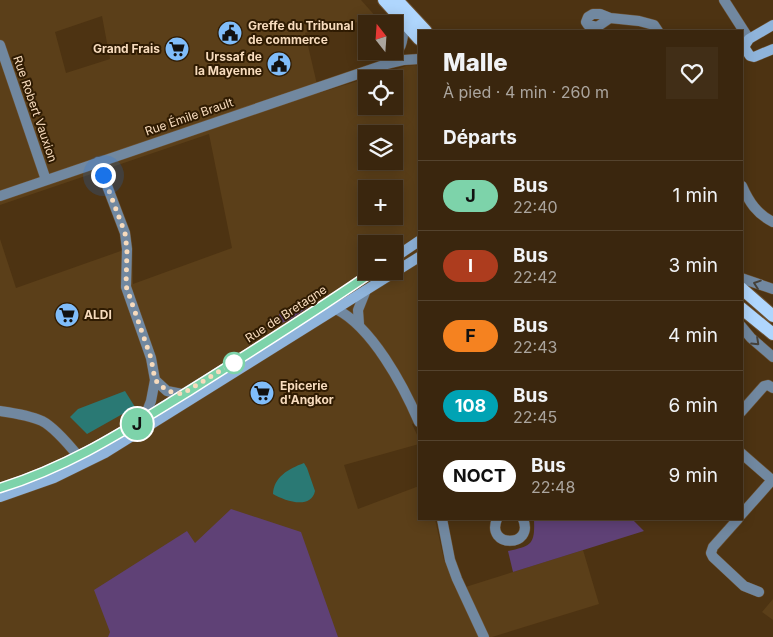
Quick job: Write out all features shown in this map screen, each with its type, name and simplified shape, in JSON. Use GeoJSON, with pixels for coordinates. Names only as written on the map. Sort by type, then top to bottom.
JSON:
{"type":"FeatureCollection","features":[{"type":"Feature","properties":{"kind":"main road"},"geometry":{"type":"LineString","coordinates":[[384,0],[418,39]]}},
{"type":"Feature","properties":{"kind":"main road"},"geometry":{"type":"LineString","coordinates":[[397,0],[425,30]]}},
{"type":"Feature","properties":{"kind":"main road"},"geometry":{"type":"LineString","coordinates":[[773,25],[745,41],[744,47],[746,57],[754,57],[773,49]]}},
{"type":"Feature","properties":{"kind":"main road"},"geometry":{"type":"LineString","coordinates":[[403,252],[418,242]]}},
{"type":"Feature","properties":{"kind":"main road","name":"Rue de Bretagne"},"geometry":{"type":"LineString","coordinates":[[0,497],[54,478],[94,459],[418,258]]}},
{"type":"Feature","properties":{"kind":"main road","name":"Rue de Bretagne"},"geometry":{"type":"LineString","coordinates":[[0,488],[51,470],[79,457],[144,419],[361,280]]}},
{"type":"Feature","properties":{"kind":"main road"},"geometry":{"type":"LineString","coordinates":[[743,290],[773,316]]}},
{"type":"Feature","properties":{"kind":"main road"},"geometry":{"type":"LineString","coordinates":[[743,310],[773,334]]}},
{"type":"Feature","properties":{"kind":"street"},"geometry":{"type":"LineString","coordinates":[[724,0],[739,30]]}},
{"type":"Feature","properties":{"kind":"street"},"geometry":{"type":"LineString","coordinates":[[610,18],[639,21],[654,25],[657,30]]}},
{"type":"Feature","properties":{"kind":"street"},"geometry":{"type":"LineString","coordinates":[[387,64],[400,49],[403,42],[404,23]]}},
{"type":"Feature","properties":{"kind":"street","name":"Rue Robert Vauxion"},"geometry":{"type":"LineString","coordinates":[[0,45],[46,180]]}},
{"type":"Feature","properties":{"kind":"street","name":"Rue Émile Brault"},"geometry":{"type":"LineString","coordinates":[[0,196],[387,64],[418,59]]}},
{"type":"Feature","properties":{"kind":"street"},"geometry":{"type":"LineString","coordinates":[[98,162],[125,233],[127,250],[126,286],[151,358],[155,380],[151,401],[144,419]]}},
{"type":"Feature","properties":{"kind":"street"},"geometry":{"type":"LineString","coordinates":[[743,188],[748,201],[762,216],[773,222]]}},
{"type":"Feature","properties":{"kind":"street"},"geometry":{"type":"LineString","coordinates":[[743,279],[773,289]]}},
{"type":"Feature","properties":{"kind":"street"},"geometry":{"type":"LineString","coordinates":[[359,324],[358,310],[366,290]]}},
{"type":"Feature","properties":{"kind":"street"},"geometry":{"type":"LineString","coordinates":[[336,309],[359,324],[406,393],[418,420]]}},
{"type":"Feature","properties":{"kind":"street"},"geometry":{"type":"LineString","coordinates":[[743,328],[773,357]]}},
{"type":"Feature","properties":{"kind":"street"},"geometry":{"type":"LineString","coordinates":[[155,380],[167,391],[182,394]]}},
{"type":"Feature","properties":{"kind":"street"},"geometry":{"type":"LineString","coordinates":[[743,410],[764,386],[768,385],[773,388]]}},
{"type":"Feature","properties":{"kind":"street"},"geometry":{"type":"LineString","coordinates":[[0,411],[29,416],[44,422],[79,457]]}},
{"type":"Feature","properties":{"kind":"street"},"geometry":{"type":"LineString","coordinates":[[743,455],[772,480],[743,513]]}},
{"type":"Feature","properties":{"kind":"street"},"geometry":{"type":"LineString","coordinates":[[442,520],[450,560],[484,637]]}},
{"type":"Feature","properties":{"kind":"street"},"geometry":{"type":"LineString","coordinates":[[497,520],[496,532],[501,539],[509,542],[517,540],[523,535],[526,528],[523,520]]}},
{"type":"Feature","properties":{"kind":"street"},"geometry":{"type":"LineString","coordinates":[[737,520],[713,547],[711,552],[713,557],[744,586],[759,592]]}},
{"type":"Feature","properties":{"kind":"shaded area"},"geometry":{"type":"Polygon","coordinates":[[[0,0],[361,0],[374,15],[358,15],[358,22],[305,33],[319,93],[358,81],[358,115],[403,115],[403,70],[393,70],[406,66],[418,66],[418,421],[412,424],[418,437],[418,444],[344,465],[358,509],[418,486],[418,520],[435,520],[444,560],[456,590],[583,550],[599,604],[492,637],[0,637],[0,239],[16,288],[132,247],[133,284],[232,248],[209,134],[0,205],[0,0]],[[102,16],[55,32],[66,73],[110,59],[102,16]]]}},
{"type":"Feature","properties":{"kind":"shaded area"},"geometry":{"type":"Polygon","coordinates":[[[298,304],[307,304],[307,308],[291,319],[273,327],[274,321],[280,319],[279,314],[299,309],[298,304]]]}},
{"type":"Feature","properties":{"kind":"shaded area"},"geometry":{"type":"Polygon","coordinates":[[[231,509],[301,532],[338,637],[108,637],[110,632],[94,590],[187,531],[195,543],[231,509]]]}},
{"type":"Feature","properties":{"kind":"shaded area"},"geometry":{"type":"Polygon","coordinates":[[[534,520],[633,520],[644,531],[513,572],[508,551],[527,545],[533,539],[534,520]]]}},
{"type":"Feature","properties":{"kind":"shaded area"},"geometry":{"type":"Polygon","coordinates":[[[773,599],[773,620],[762,612],[773,599]]]}},
{"type":"Feature","properties":{"kind":"water"},"geometry":{"type":"Polygon","coordinates":[[[125,391],[135,407],[87,434],[70,417],[78,409],[125,391]]]}},
{"type":"Feature","properties":{"kind":"water"},"geometry":{"type":"Polygon","coordinates":[[[304,463],[315,491],[313,497],[303,502],[297,502],[273,494],[276,483],[283,474],[304,463]]]}},
{"type":"Feature","properties":{"kind":"bus line","name":"J"},"geometry":{"type":"LineString","coordinates":[[0,488],[51,470],[122,433],[361,280]]}},
{"type":"Feature","properties":{"kind":"place","name":"Greffe du Tribunal de commerce"},"geometry":{"type":"Point","coordinates":[230,33]}},
{"type":"Feature","properties":{"kind":"place","name":"Grand Frais"},"geometry":{"type":"Point","coordinates":[177,49]}},
{"type":"Feature","properties":{"kind":"place","name":"Urssaf de la Mayenne"},"geometry":{"type":"Point","coordinates":[279,64]}},
{"type":"Feature","properties":{"kind":"place","name":"ALDI"},"geometry":{"type":"Point","coordinates":[67,315]}},
{"type":"Feature","properties":{"kind":"place","name":"Epicerie d'Angkor"},"geometry":{"type":"Point","coordinates":[262,393]}},
{"type":"Feature","properties":{"kind":"route"},"geometry":{"type":"LineString","coordinates":[[103,175],[125,233],[127,250],[126,286],[151,358],[155,380],[167,391],[182,394],[238,360],[234,363]]}}]}
